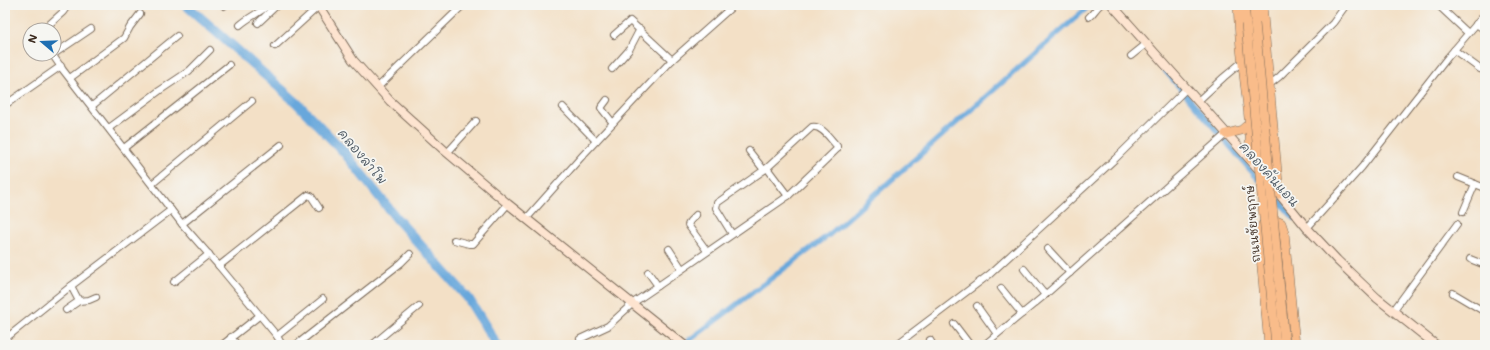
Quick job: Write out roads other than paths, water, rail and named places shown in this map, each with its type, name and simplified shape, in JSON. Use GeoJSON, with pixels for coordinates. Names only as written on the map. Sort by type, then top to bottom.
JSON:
{"type":"FeatureCollection","features":[{"type":"Feature","properties":{"kind":"main road"},"geometry":{"type":"LineString","coordinates":[[1238,5],[1242,62],[1250,123],[1250,159]]}},
{"type":"Feature","properties":{"kind":"main road","name":"ถนนชัยพฤกษ์"},"geometry":{"type":"LineString","coordinates":[[1244,5],[1250,24],[1285,345]]}},
{"type":"Feature","properties":{"kind":"main road","name":"ถนนชัยพฤกษ์"},"geometry":{"type":"LineString","coordinates":[[1254,5],[1250,24],[1276,345]]}},
{"type":"Feature","properties":{"kind":"main road"},"geometry":{"type":"LineString","coordinates":[[1262,5],[1279,194]]}},
{"type":"Feature","properties":{"kind":"main road"},"geometry":{"type":"LineString","coordinates":[[1222,138],[1242,130],[1250,123]]}},
{"type":"Feature","properties":{"kind":"main road"},"geometry":{"type":"LineString","coordinates":[[1251,139],[1259,149],[1266,149],[1272,142],[1274,131]]}},
{"type":"Feature","properties":{"kind":"main road"},"geometry":{"type":"LineString","coordinates":[[1269,345],[1258,234],[1261,225],[1267,221],[1274,220],[1281,223],[1284,232],[1295,345]]}},
{"type":"Feature","properties":{"kind":"street"},"geometry":{"type":"LineString","coordinates":[[52,22],[68,5]]}},
{"type":"Feature","properties":{"kind":"street"},"geometry":{"type":"LineString","coordinates":[[240,25],[246,19],[250,19],[260,13],[269,5]]}},
{"type":"Feature","properties":{"kind":"street"},"geometry":{"type":"LineString","coordinates":[[258,23],[278,5]]}},
{"type":"Feature","properties":{"kind":"street"},"geometry":{"type":"LineString","coordinates":[[275,46],[318,5],[354,60],[390,101],[508,204],[633,303],[682,344]]}},
{"type":"Feature","properties":{"kind":"street"},"geometry":{"type":"LineString","coordinates":[[378,87],[464,5]]}},
{"type":"Feature","properties":{"kind":"street"},"geometry":{"type":"LineString","coordinates":[[527,218],[596,141],[672,60],[734,5]]}},
{"type":"Feature","properties":{"kind":"street"},"geometry":{"type":"LineString","coordinates":[[1112,5],[1145,45],[1198,101],[1222,138],[1250,159],[1307,228],[1377,298],[1436,345]]}},
{"type":"Feature","properties":{"kind":"street"},"geometry":{"type":"LineString","coordinates":[[1269,85],[1279,77],[1333,23],[1346,5]]}},
{"type":"Feature","properties":{"kind":"street"},"geometry":{"type":"LineString","coordinates":[[1438,5],[1468,33]]}},
{"type":"Feature","properties":{"kind":"street"},"geometry":{"type":"LineString","coordinates":[[1089,17],[1095,13],[1098,7]]}},
{"type":"Feature","properties":{"kind":"street"},"geometry":{"type":"LineString","coordinates":[[70,78],[124,38],[140,14]]}},
{"type":"Feature","properties":{"kind":"street"},"geometry":{"type":"LineString","coordinates":[[1307,228],[1362,167],[1454,50],[1485,14]]}},
{"type":"Feature","properties":{"kind":"street"},"geometry":{"type":"LineString","coordinates":[[614,35],[630,20],[672,60]]}},
{"type":"Feature","properties":{"kind":"street"},"geometry":{"type":"LineString","coordinates":[[1476,24],[1485,30]]}},
{"type":"Feature","properties":{"kind":"street"},"geometry":{"type":"LineString","coordinates":[[62,48],[91,29]]}},
{"type":"Feature","properties":{"kind":"street"},"geometry":{"type":"LineString","coordinates":[[612,69],[629,50],[640,29]]}},
{"type":"Feature","properties":{"kind":"street"},"geometry":{"type":"LineString","coordinates":[[92,106],[177,36]]}},
{"type":"Feature","properties":{"kind":"street"},"geometry":{"type":"LineString","coordinates":[[1133,55],[1145,45]]}},
{"type":"Feature","properties":{"kind":"street"},"geometry":{"type":"LineString","coordinates":[[109,128],[189,71],[210,50]]}},
{"type":"Feature","properties":{"kind":"street"},"geometry":{"type":"LineString","coordinates":[[1454,50],[1480,69]]}},
{"type":"Feature","properties":{"kind":"street"},"geometry":{"type":"LineString","coordinates":[[58,62],[182,224],[277,336],[282,345]]}},
{"type":"Feature","properties":{"kind":"street"},"geometry":{"type":"LineString","coordinates":[[1198,101],[1242,62]]}},
{"type":"Feature","properties":{"kind":"street"},"geometry":{"type":"LineString","coordinates":[[124,148],[229,65]]}},
{"type":"Feature","properties":{"kind":"street"},"geometry":{"type":"LineString","coordinates":[[5,105],[61,66]]}},
{"type":"Feature","properties":{"kind":"street"},"geometry":{"type":"LineString","coordinates":[[896,345],[990,274],[1115,158],[1186,89]]}},
{"type":"Feature","properties":{"kind":"street"},"geometry":{"type":"LineString","coordinates":[[607,100],[601,108],[613,123]]}},
{"type":"Feature","properties":{"kind":"street"},"geometry":{"type":"LineString","coordinates":[[152,184],[252,101]]}},
{"type":"Feature","properties":{"kind":"street"},"geometry":{"type":"LineString","coordinates":[[563,107],[596,141]]}},
{"type":"Feature","properties":{"kind":"street"},"geometry":{"type":"LineString","coordinates":[[447,152],[476,121]]}},
{"type":"Feature","properties":{"kind":"street"},"geometry":{"type":"LineString","coordinates":[[580,339],[608,326],[633,303],[788,196],[835,152],[838,146],[820,128],[816,126],[812,127],[765,169],[717,203],[715,206],[732,234]]}},
{"type":"Feature","properties":{"kind":"street"},"geometry":{"type":"LineString","coordinates":[[984,345],[1045,295],[1222,138]]}},
{"type":"Feature","properties":{"kind":"street"},"geometry":{"type":"LineString","coordinates":[[182,224],[281,145]]}},
{"type":"Feature","properties":{"kind":"street"},"geometry":{"type":"LineString","coordinates":[[749,151],[788,196]]}},
{"type":"Feature","properties":{"kind":"street"},"geometry":{"type":"LineString","coordinates":[[1458,177],[1485,188]]}},
{"type":"Feature","properties":{"kind":"street"},"geometry":{"type":"LineString","coordinates":[[1463,212],[1475,184]]}},
{"type":"Feature","properties":{"kind":"street"},"geometry":{"type":"LineString","coordinates":[[219,266],[308,195],[311,196],[319,208]]}},
{"type":"Feature","properties":{"kind":"street"},"geometry":{"type":"LineString","coordinates":[[454,240],[473,244],[508,204]]}},
{"type":"Feature","properties":{"kind":"street"},"geometry":{"type":"LineString","coordinates":[[5,339],[71,286],[171,210]]}},
{"type":"Feature","properties":{"kind":"street"},"geometry":{"type":"LineString","coordinates":[[696,215],[688,224],[707,251]]}},
{"type":"Feature","properties":{"kind":"street"},"geometry":{"type":"LineString","coordinates":[[1393,311],[1457,224]]}},
{"type":"Feature","properties":{"kind":"street"},"geometry":{"type":"LineString","coordinates":[[669,249],[682,268]]}},
{"type":"Feature","properties":{"kind":"street"},"geometry":{"type":"LineString","coordinates":[[1048,249],[1070,273]]}},
{"type":"Feature","properties":{"kind":"street"},"geometry":{"type":"LineString","coordinates":[[174,282],[209,254]]}},
{"type":"Feature","properties":{"kind":"street"},"geometry":{"type":"LineString","coordinates":[[296,345],[401,263],[410,254]]}},
{"type":"Feature","properties":{"kind":"street"},"geometry":{"type":"LineString","coordinates":[[1470,259],[1485,265]]}},
{"type":"Feature","properties":{"kind":"street"},"geometry":{"type":"LineString","coordinates":[[1024,269],[1045,295]]}},
{"type":"Feature","properties":{"kind":"street"},"geometry":{"type":"LineString","coordinates":[[648,272],[658,286]]}},
{"type":"Feature","properties":{"kind":"street"},"geometry":{"type":"LineString","coordinates":[[71,286],[79,301]]}},
{"type":"Feature","properties":{"kind":"street"},"geometry":{"type":"LineString","coordinates":[[1001,288],[1022,314]]}},
{"type":"Feature","properties":{"kind":"street"},"geometry":{"type":"LineString","coordinates":[[1453,293],[1485,312]]}},
{"type":"Feature","properties":{"kind":"street"},"geometry":{"type":"LineString","coordinates":[[66,310],[79,301],[89,300],[96,297]]}},
{"type":"Feature","properties":{"kind":"street"},"geometry":{"type":"LineString","coordinates":[[277,336],[323,299]]}},
{"type":"Feature","properties":{"kind":"street"},"geometry":{"type":"LineString","coordinates":[[372,345],[419,306]]}},
{"type":"Feature","properties":{"kind":"street"},"geometry":{"type":"LineString","coordinates":[[977,306],[997,334]]}},
{"type":"Feature","properties":{"kind":"street"},"geometry":{"type":"LineString","coordinates":[[222,345],[259,316]]}},
{"type":"Feature","properties":{"kind":"street"},"geometry":{"type":"LineString","coordinates":[[954,324],[970,345]]}},
{"type":"Feature","properties":{"kind":"street"},"geometry":{"type":"LineString","coordinates":[[231,337],[237,345]]}},
{"type":"Feature","properties":{"kind":"waterway","name":"คลองลำโพ"},"geometry":{"type":"LineString","coordinates":[[186,5],[297,103],[344,152],[397,219],[468,298],[497,345]]}},
{"type":"Feature","properties":{"kind":"waterway"},"geometry":{"type":"LineString","coordinates":[[683,345],[830,234],[1090,5]]}},
{"type":"Feature","properties":{"kind":"waterway","name":"คลองคันแอน"},"geometry":{"type":"LineString","coordinates":[[1163,68],[1259,180]]}},
{"type":"Feature","properties":{"kind":"waterway","name":"คลองคันแอน"},"geometry":{"type":"LineString","coordinates":[[1272,193],[1294,218]]}}]}
